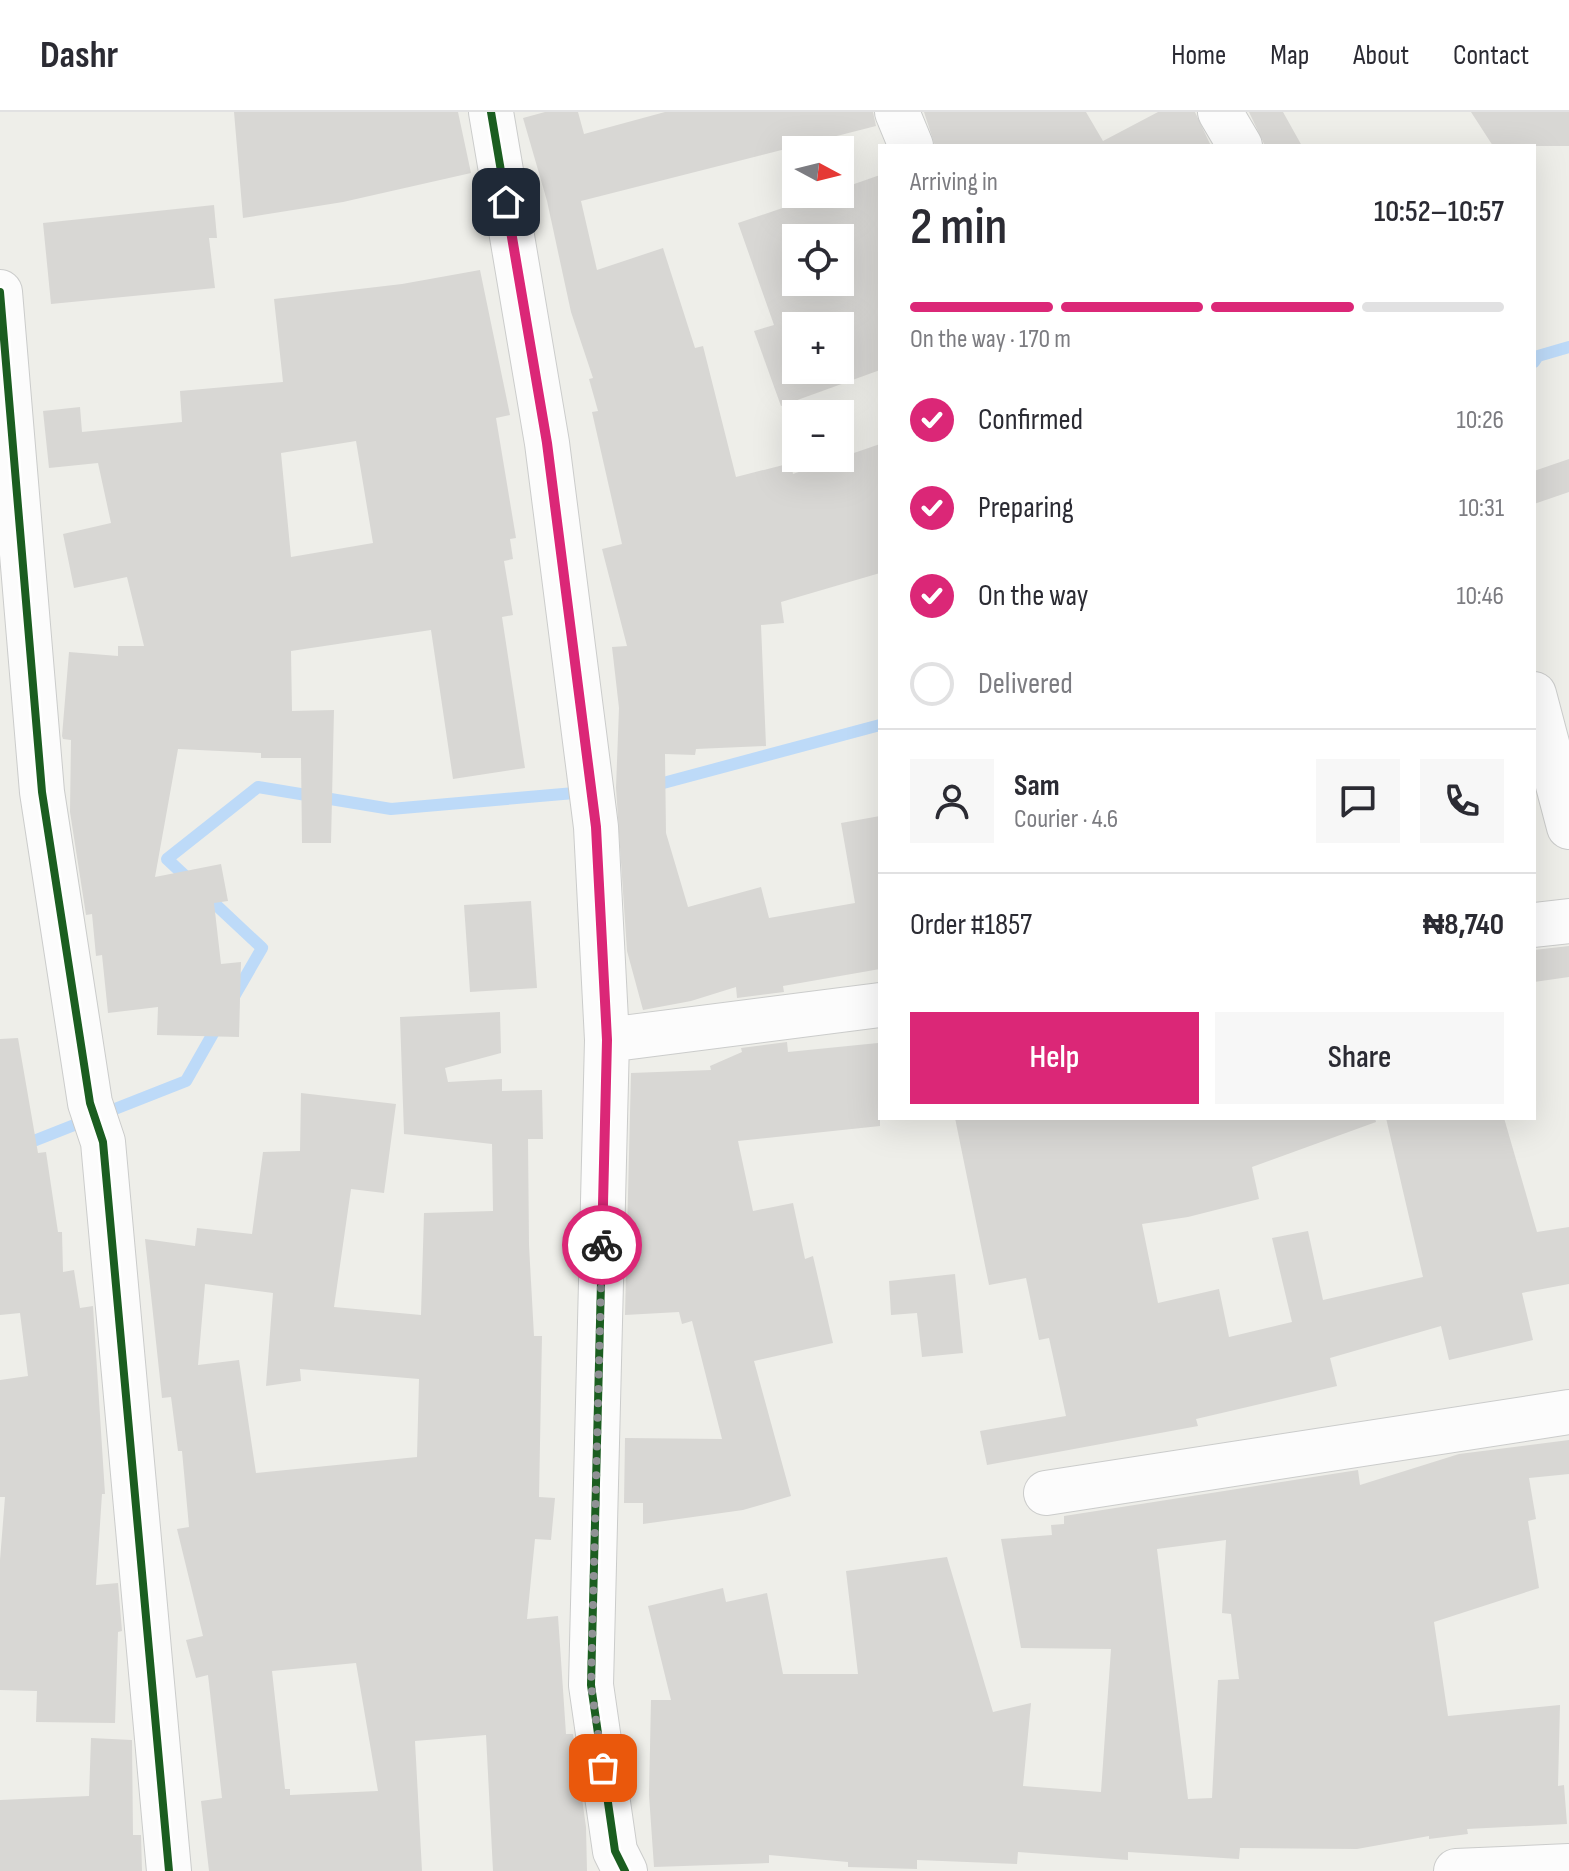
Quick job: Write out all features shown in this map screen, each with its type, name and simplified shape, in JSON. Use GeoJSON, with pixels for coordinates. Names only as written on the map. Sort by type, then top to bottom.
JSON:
{"type":"FeatureCollection","features":[{"type":"Feature","properties":{"kind":"street"},"geometry":{"type":"LineString","coordinates":[[491,112],[547,443],[596,827],[607,1040],[591,1685],[615,1851],[625,1871]]}},
{"type":"Feature","properties":{"kind":"street"},"geometry":{"type":"LineString","coordinates":[[897,112],[910,144]]}},
{"type":"Feature","properties":{"kind":"street"},"geometry":{"type":"LineString","coordinates":[[1220,112],[1239,144]]}},
{"type":"Feature","properties":{"kind":"street"},"geometry":{"type":"LineString","coordinates":[[0,292],[42,792],[97,1122],[169,1871]]}},
{"type":"Feature","properties":{"kind":"street"},"geometry":{"type":"LineString","coordinates":[[1536,702],[1569,827]]}},
{"type":"Feature","properties":{"kind":"street"},"geometry":{"type":"LineString","coordinates":[[1536,925],[1569,921]]}},
{"type":"Feature","properties":{"kind":"street"},"geometry":{"type":"LineString","coordinates":[[607,1040],[878,1005]]}},
{"type":"Feature","properties":{"kind":"street"},"geometry":{"type":"LineString","coordinates":[[1046,1493],[1569,1412]]}},
{"type":"Feature","properties":{"kind":"street"},"geometry":{"type":"LineString","coordinates":[[1456,1871],[1569,1866]]}},
{"type":"Feature","properties":{"kind":"building"},"geometry":{"type":"Polygon","coordinates":[[[234,112],[458,112],[471,173],[343,202],[243,218],[234,112]]]}},
{"type":"Feature","properties":{"kind":"building"},"geometry":{"type":"Polygon","coordinates":[[[545,112],[578,112],[584,134],[665,112],[873,112],[876,126],[837,136],[782,136],[782,150],[581,201],[597,270],[663,248],[695,348],[703,346],[736,477],[782,465],[782,472],[793,474],[854,472],[854,453],[878,445],[878,574],[781,602],[784,623],[761,625],[766,746],[696,749],[695,755],[665,754],[666,833],[688,907],[761,887],[769,918],[855,903],[841,823],[878,816],[878,969],[783,986],[784,992],[737,998],[736,987],[691,1001],[643,1010],[627,951],[616,788],[619,708],[612,647],[627,646],[602,549],[622,544],[592,412],[598,411],[589,379],[593,378],[571,312],[547,201],[523,118],[545,112]]]}},
{"type":"Feature","properties":{"kind":"building"},"geometry":{"type":"Polygon","coordinates":[[[924,112],[1086,112],[1103,141],[1158,112],[1195,112],[1210,144],[934,144],[924,112]]]}},
{"type":"Feature","properties":{"kind":"building"},"geometry":{"type":"Polygon","coordinates":[[[1249,112],[1283,112],[1301,144],[1264,144],[1249,112]]]}},
{"type":"Feature","properties":{"kind":"building"},"geometry":{"type":"Polygon","coordinates":[[[1471,112],[1569,112],[1569,146],[1492,144],[1471,112]]]}},
{"type":"Feature","properties":{"kind":"building"},"geometry":{"type":"Polygon","coordinates":[[[878,176],[878,371],[854,379],[854,312],[782,312],[782,384],[842,384],[798,400],[782,400],[781,406],[754,331],[774,325],[738,223],[782,208],[854,208],[854,184],[878,176]]]}},
{"type":"Feature","properties":{"kind":"building"},"geometry":{"type":"Polygon","coordinates":[[[214,205],[217,238],[209,238],[215,288],[51,304],[43,223],[214,205]]]}},
{"type":"Feature","properties":{"kind":"building"},"geometry":{"type":"Polygon","coordinates":[[[480,270],[510,415],[496,418],[516,538],[510,539],[513,559],[504,561],[513,615],[502,617],[525,768],[453,779],[431,630],[291,651],[292,711],[334,710],[331,843],[302,843],[301,758],[261,758],[261,753],[178,749],[155,877],[221,864],[228,901],[214,903],[221,964],[241,962],[239,1037],[157,1035],[158,1007],[108,1013],[102,955],[96,956],[92,914],[86,915],[70,812],[71,740],[62,736],[69,652],[118,656],[118,646],[144,646],[127,577],[74,588],[63,534],[111,523],[98,463],[49,468],[43,411],[80,407],[82,432],[182,422],[180,391],[283,382],[274,299],[402,284],[480,270]],[[356,441],[281,453],[291,557],[373,543],[356,441]]]}},
{"type":"Feature","properties":{"kind":"building"},"geometry":{"type":"Polygon","coordinates":[[[1569,459],[1569,492],[1536,503],[1536,470],[1569,459]]]}},
{"type":"Feature","properties":{"kind":"building"},"geometry":{"type":"Polygon","coordinates":[[[531,901],[537,988],[470,992],[464,905],[531,901]]]}},
{"type":"Feature","properties":{"kind":"building"},"geometry":{"type":"Polygon","coordinates":[[[1569,946],[1569,977],[1536,982],[1536,950],[1569,946]]]}},
{"type":"Feature","properties":{"kind":"building"},"geometry":{"type":"Polygon","coordinates":[[[500,1012],[501,1053],[445,1068],[448,1082],[502,1079],[502,1091],[542,1090],[543,1139],[528,1139],[529,1245],[534,1336],[542,1336],[539,1497],[555,1498],[551,1540],[535,1539],[527,1619],[558,1616],[566,1734],[573,1734],[586,1827],[587,1871],[493,1871],[486,1735],[415,1741],[422,1871],[209,1871],[201,1801],[222,1798],[208,1675],[196,1678],[186,1640],[203,1636],[177,1529],[189,1527],[182,1451],[178,1451],[171,1397],[162,1398],[145,1239],[195,1246],[197,1228],[252,1234],[263,1152],[300,1151],[301,1093],[396,1104],[384,1193],[351,1189],[334,1307],[421,1315],[424,1213],[493,1211],[492,1144],[404,1134],[400,1017],[500,1012]],[[205,1284],[198,1365],[239,1360],[256,1473],[417,1457],[419,1379],[300,1369],[301,1381],[266,1386],[273,1293],[205,1284]],[[356,1663],[272,1671],[285,1789],[290,1789],[290,1795],[378,1791],[356,1663]]]}},
{"type":"Feature","properties":{"kind":"building"},"geometry":{"type":"Polygon","coordinates":[[[18,1038],[38,1153],[46,1152],[58,1232],[62,1232],[63,1272],[74,1270],[80,1308],[93,1306],[105,1494],[102,1494],[96,1585],[118,1583],[122,1631],[118,1632],[115,1723],[36,1722],[37,1691],[0,1690],[0,1560],[5,1497],[0,1497],[0,1380],[28,1376],[20,1313],[0,1315],[0,1039],[18,1038]]]}},
{"type":"Feature","properties":{"kind":"building"},"geometry":{"type":"Polygon","coordinates":[[[787,1042],[788,1052],[878,1043],[880,1126],[738,1141],[753,1211],[793,1203],[805,1259],[813,1256],[833,1343],[754,1361],[791,1496],[743,1510],[643,1524],[643,1503],[624,1503],[625,1438],[722,1439],[692,1321],[682,1324],[679,1312],[625,1315],[631,1073],[711,1070],[710,1066],[742,1052],[741,1048],[787,1042]]]}},
{"type":"Feature","properties":{"kind":"building"},"geometry":{"type":"Polygon","coordinates":[[[955,1120],[1376,1120],[1252,1167],[1259,1199],[1188,1217],[1142,1224],[1158,1303],[1219,1289],[1229,1337],[1292,1322],[1272,1238],[1308,1231],[1323,1300],[1423,1277],[1386,1120],[1505,1120],[1537,1232],[1569,1227],[1569,1284],[1522,1293],[1533,1340],[1449,1360],[1441,1326],[1330,1358],[1337,1386],[1196,1419],[1198,1426],[987,1465],[980,1431],[1066,1416],[1049,1338],[1039,1340],[1026,1278],[989,1285],[955,1120]]]}},
{"type":"Feature","properties":{"kind":"building"},"geometry":{"type":"Polygon","coordinates":[[[955,1274],[963,1353],[922,1357],[917,1313],[891,1315],[889,1281],[955,1274]]]}},
{"type":"Feature","properties":{"kind":"building"},"geometry":{"type":"Polygon","coordinates":[[[1569,1440],[1569,1474],[1529,1478],[1536,1519],[1528,1521],[1539,1588],[1434,1622],[1448,1716],[1560,1705],[1558,1786],[1564,1785],[1567,1824],[1467,1829],[1468,1834],[1429,1839],[1429,1836],[1357,1849],[1240,1848],[1239,1859],[1128,1852],[1128,1860],[1018,1852],[1017,1864],[917,1860],[917,1869],[848,1867],[848,1862],[769,1855],[769,1863],[654,1867],[649,1795],[651,1700],[671,1700],[648,1606],[723,1588],[726,1602],[767,1593],[783,1674],[858,1674],[846,1571],[947,1557],[993,1712],[1031,1703],[1023,1786],[1101,1792],[1111,1649],[1021,1648],[1001,1539],[1052,1535],[1051,1525],[1064,1524],[1064,1516],[1358,1470],[1360,1485],[1459,1454],[1569,1440]],[[1226,1540],[1157,1549],[1188,1799],[1212,1798],[1218,1680],[1239,1679],[1231,1614],[1222,1613],[1226,1540]]]}},
{"type":"Feature","properties":{"kind":"building"},"geometry":{"type":"Polygon","coordinates":[[[91,1738],[132,1740],[133,1835],[141,1835],[142,1871],[0,1871],[0,1800],[89,1796],[91,1738]]]}},
{"type":"Feature","properties":{"kind":"waterway"},"geometry":{"type":"LineString","coordinates":[[1536,359],[1569,347]]}},
{"type":"Feature","properties":{"kind":"waterway"},"geometry":{"type":"LineString","coordinates":[[652,786],[878,726]]}},
{"type":"Feature","properties":{"kind":"waterway"},"geometry":{"type":"LineString","coordinates":[[232,1000],[262,948],[167,859],[258,787],[391,809],[586,792]]}},
{"type":"Feature","properties":{"kind":"waterway"},"geometry":{"type":"LineString","coordinates":[[0,1147],[26,1144],[186,1081],[219,1023]]}},
{"type":"Feature","properties":{"kind":"cycle path"},"geometry":{"type":"LineString","coordinates":[[491,112],[547,443],[596,827],[607,1040],[591,1685],[615,1851],[625,1871]]}},
{"type":"Feature","properties":{"kind":"cycle path"},"geometry":{"type":"LineString","coordinates":[[0,292],[42,792],[90,1103],[103,1142],[169,1871]]}},
{"type":"Feature","properties":{"kind":"way so far"},"geometry":{"type":"LineString","coordinates":[[602,1245],[591,1685],[603,1768]]}},
{"type":"Feature","properties":{"kind":"route"},"geometry":{"type":"LineString","coordinates":[[506,202],[547,443],[596,827],[607,1040],[602,1245]]}}]}
